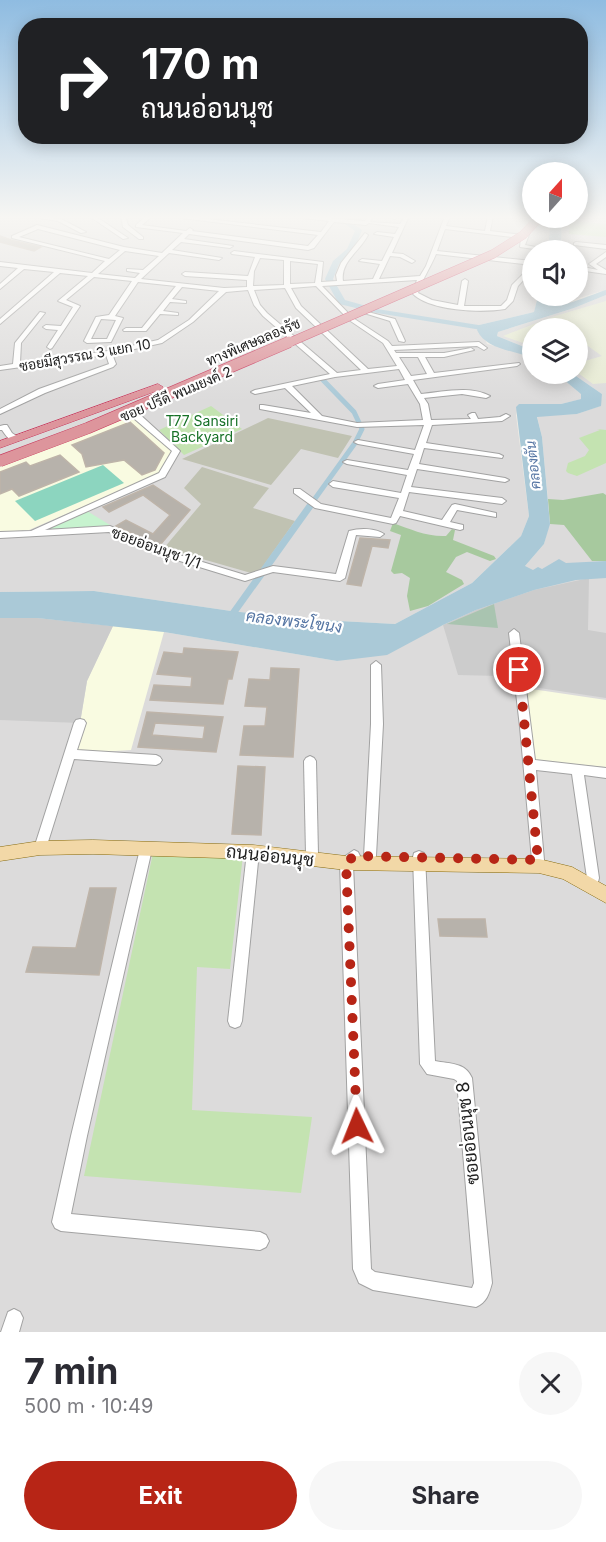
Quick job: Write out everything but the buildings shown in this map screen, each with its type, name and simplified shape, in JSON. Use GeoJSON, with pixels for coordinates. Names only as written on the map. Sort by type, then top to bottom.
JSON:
{"type":"FeatureCollection","features":[{"type":"Feature","properties":{"kind":"highway","name":"ทางพิเศษฉลองรัช"},"geometry":{"type":"LineString","coordinates":[[0,453],[82,424],[321,328],[430,278]]}},
{"type":"Feature","properties":{"kind":"highway","name":"ทางพิเศษฉลองรัช"},"geometry":{"type":"LineString","coordinates":[[0,462],[88,428],[440,278]]}},
{"type":"Feature","properties":{"kind":"highway"},"geometry":{"type":"LineString","coordinates":[[0,444],[158,387],[267,343],[321,328]]}},
{"type":"Feature","properties":{"kind":"main road","name":"ถนนอ่อนนุช"},"geometry":{"type":"LineString","coordinates":[[0,854],[41,845]]}},
{"type":"Feature","properties":{"kind":"main road","name":"ถนนอ่อนนุช"},"geometry":{"type":"LineString","coordinates":[[0,848],[41,845],[147,846],[225,848],[356,858],[538,860],[568,865],[600,883]]}},
{"type":"Feature","properties":{"kind":"main road","name":"ถนนอ่อนนุช"},"geometry":{"type":"LineString","coordinates":[[225,848],[253,852],[356,858],[538,866],[566,872],[606,895]]}},
{"type":"Feature","properties":{"kind":"street"},"geometry":{"type":"LineString","coordinates":[[0,322],[50,278]]}},
{"type":"Feature","properties":{"kind":"street"},"geometry":{"type":"LineString","coordinates":[[50,347],[77,306],[61,301],[89,278]]}},
{"type":"Feature","properties":{"kind":"street"},"geometry":{"type":"LineString","coordinates":[[123,278],[224,290],[249,290],[419,278]]}},
{"type":"Feature","properties":{"kind":"street"},"geometry":{"type":"LineString","coordinates":[[249,278],[249,290],[264,314],[335,375]]}},
{"type":"Feature","properties":{"kind":"street"},"geometry":{"type":"LineString","coordinates":[[287,278],[287,286],[298,307],[365,370]]}},
{"type":"Feature","properties":{"kind":"street"},"geometry":{"type":"LineString","coordinates":[[297,491],[314,504],[391,521],[398,513],[428,424],[424,404],[390,348],[351,319],[322,284],[322,278]]}},
{"type":"Feature","properties":{"kind":"street"},"geometry":{"type":"LineString","coordinates":[[338,278],[338,284]]}},
{"type":"Feature","properties":{"kind":"street"},"geometry":{"type":"LineString","coordinates":[[421,278],[415,293],[418,298],[430,303],[461,307],[503,308],[510,301],[515,285],[522,278]]}},
{"type":"Feature","properties":{"kind":"street"},"geometry":{"type":"LineString","coordinates":[[111,317],[136,280]]}},
{"type":"Feature","properties":{"kind":"street"},"geometry":{"type":"LineString","coordinates":[[461,307],[465,281]]}},
{"type":"Feature","properties":{"kind":"street"},"geometry":{"type":"LineString","coordinates":[[126,330],[144,330],[180,285]]}},
{"type":"Feature","properties":{"kind":"street","name":"ซอยมีสุวรรณ 3 แยก 10"},"geometry":{"type":"LineString","coordinates":[[0,368],[108,353],[160,342],[191,321],[224,290]]}},
{"type":"Feature","properties":{"kind":"street"},"geometry":{"type":"LineString","coordinates":[[168,300],[184,302]]}},
{"type":"Feature","properties":{"kind":"street"},"geometry":{"type":"LineString","coordinates":[[159,312],[176,314]]}},
{"type":"Feature","properties":{"kind":"street"},"geometry":{"type":"LineString","coordinates":[[366,312],[393,320],[402,341]]}},
{"type":"Feature","properties":{"kind":"street"},"geometry":{"type":"LineString","coordinates":[[16,366],[18,343],[42,313]]}},
{"type":"Feature","properties":{"kind":"street"},"geometry":{"type":"LineString","coordinates":[[111,317],[120,318],[110,340],[87,341],[98,318],[111,317]]}},
{"type":"Feature","properties":{"kind":"street","name":"ซอย ปรีดี พนมยงค์ 2"},"geometry":{"type":"LineString","coordinates":[[0,462],[133,413],[298,342],[321,328],[351,319]]}},
{"type":"Feature","properties":{"kind":"street"},"geometry":{"type":"LineString","coordinates":[[47,325],[64,326]]}},
{"type":"Feature","properties":{"kind":"street"},"geometry":{"type":"LineString","coordinates":[[390,348],[402,341],[469,337]]}},
{"type":"Feature","properties":{"kind":"street"},"geometry":{"type":"LineString","coordinates":[[478,344],[485,347],[444,355],[420,354],[390,348],[478,344]]}},
{"type":"Feature","properties":{"kind":"street"},"geometry":{"type":"LineString","coordinates":[[1,408],[111,366],[113,364],[108,353]]}},
{"type":"Feature","properties":{"kind":"street"},"geometry":{"type":"LineString","coordinates":[[420,354],[432,376]]}},
{"type":"Feature","properties":{"kind":"street"},"geometry":{"type":"LineString","coordinates":[[378,386],[517,364]]}},
{"type":"Feature","properties":{"kind":"street"},"geometry":{"type":"LineString","coordinates":[[255,392],[335,375],[402,367]]}},
{"type":"Feature","properties":{"kind":"street"},"geometry":{"type":"LineString","coordinates":[[286,385],[320,418]]}},
{"type":"Feature","properties":{"kind":"street"},"geometry":{"type":"LineString","coordinates":[[419,396],[462,392],[486,396]]}},
{"type":"Feature","properties":{"kind":"street"},"geometry":{"type":"LineString","coordinates":[[263,407],[360,426],[428,424],[474,418],[502,419],[506,416]]}},
{"type":"Feature","properties":{"kind":"street"},"geometry":{"type":"LineString","coordinates":[[29,533],[162,475],[182,450],[133,413]]}},
{"type":"Feature","properties":{"kind":"street"},"geometry":{"type":"LineString","coordinates":[[2,427],[15,439]]}},
{"type":"Feature","properties":{"kind":"street"},"geometry":{"type":"LineString","coordinates":[[358,442],[499,456]]}},
{"type":"Feature","properties":{"kind":"street"},"geometry":{"type":"LineString","coordinates":[[347,462],[505,480]]}},
{"type":"Feature","properties":{"kind":"street"},"geometry":{"type":"LineString","coordinates":[[333,484],[502,501]]}},
{"type":"Feature","properties":{"kind":"street"},"geometry":{"type":"LineString","coordinates":[[445,524],[454,507],[493,515]]}},
{"type":"Feature","properties":{"kind":"street"},"geometry":{"type":"LineString","coordinates":[[398,513],[460,527]]}},
{"type":"Feature","properties":{"kind":"street","name":"ซอยอ่อนนุช 1/1"},"geometry":{"type":"LineString","coordinates":[[0,535],[113,529],[160,552],[242,577],[249,578],[273,569],[340,578],[352,533],[359,531],[380,534]]}},
{"type":"Feature","properties":{"kind":"street"},"geometry":{"type":"LineString","coordinates":[[514,633],[538,860]]}},
{"type":"Feature","properties":{"kind":"street"},"geometry":{"type":"LineString","coordinates":[[356,858],[377,724],[376,665]]}},
{"type":"Feature","properties":{"kind":"street"},"geometry":{"type":"LineString","coordinates":[[41,845],[80,723]]}},
{"type":"Feature","properties":{"kind":"street"},"geometry":{"type":"LineString","coordinates":[[69,754],[156,760]]}},
{"type":"Feature","properties":{"kind":"street"},"geometry":{"type":"LineString","coordinates":[[310,761],[312,854]]}},
{"type":"Feature","properties":{"kind":"street"},"geometry":{"type":"LineString","coordinates":[[529,764],[606,773]]}},
{"type":"Feature","properties":{"kind":"street"},"geometry":{"type":"LineString","coordinates":[[578,770],[600,883]]}},
{"type":"Feature","properties":{"kind":"street"},"geometry":{"type":"LineString","coordinates":[[147,846],[61,1222],[260,1241]]}},
{"type":"Feature","properties":{"kind":"street"},"geometry":{"type":"LineString","coordinates":[[235,1021],[253,852]]}},
{"type":"Feature","properties":{"kind":"street","name":"ซอยอ่อนนุช 8"},"geometry":{"type":"LineString","coordinates":[[356,858],[362,1269],[365,1277],[372,1281],[476,1298],[481,1292],[483,1283],[464,1078],[458,1072],[432,1069],[428,1064],[420,860]]}},
{"type":"Feature","properties":{"kind":"shaded area"},"geometry":{"type":"Polygon","coordinates":[[[0,278],[522,278],[522,306],[536,306],[534,312],[479,325],[487,344],[522,353],[522,384],[570,384],[582,394],[582,399],[561,404],[519,404],[516,415],[529,516],[521,536],[472,583],[395,624],[302,619],[94,591],[0,592],[0,278]]]}},
{"type":"Feature","properties":{"kind":"shaded area"},"geometry":{"type":"Polygon","coordinates":[[[588,278],[606,278],[606,293],[602,291],[588,295],[588,278]]]}},
{"type":"Feature","properties":{"kind":"shaded area"},"geometry":{"type":"Polygon","coordinates":[[[606,295],[606,1332],[0,1332],[0,618],[37,618],[164,632],[337,661],[443,625],[476,610],[525,566],[544,544],[550,521],[542,437],[537,416],[577,414],[600,406],[602,394],[588,384],[588,318],[542,318],[579,306],[588,306],[588,302],[606,295]]]}},
{"type":"Feature","properties":{"kind":"shaded area"},"geometry":{"type":"Polygon","coordinates":[[[606,301],[606,383],[593,384],[588,380],[588,360],[602,356],[588,346],[588,318],[550,318],[606,301]]]}},
{"type":"Feature","properties":{"kind":"shaded area"},"geometry":{"type":"Polygon","coordinates":[[[522,324],[522,346],[497,336],[498,332],[522,324]]]}},
{"type":"Feature","properties":{"kind":"shaded area"},"geometry":{"type":"Polygon","coordinates":[[[522,329],[522,343],[503,336],[522,329]]]}},
{"type":"Feature","properties":{"kind":"shaded area"},"geometry":{"type":"Polygon","coordinates":[[[132,416],[173,452],[160,473],[29,530],[0,532],[0,467],[132,416]]]}},
{"type":"Feature","properties":{"kind":"shaded area"},"geometry":{"type":"Polygon","coordinates":[[[268,418],[352,436],[338,458],[301,449],[271,485],[182,459],[268,418]]]}},
{"type":"Feature","properties":{"kind":"shaded area"},"geometry":{"type":"Polygon","coordinates":[[[202,467],[269,488],[253,508],[295,521],[261,569],[251,573],[164,548],[201,504],[184,488],[202,467]]]}},
{"type":"Feature","properties":{"kind":"shaded area"},"geometry":{"type":"Polygon","coordinates":[[[589,578],[588,630],[606,633],[606,698],[500,682],[499,676],[458,675],[443,625],[476,610],[534,590],[589,578]]]}},
{"type":"Feature","properties":{"kind":"shaded area"},"geometry":{"type":"Polygon","coordinates":[[[494,604],[498,628],[447,624],[494,604]]]}},
{"type":"Feature","properties":{"kind":"shaded area"},"geometry":{"type":"Polygon","coordinates":[[[0,618],[37,618],[113,626],[87,681],[80,723],[0,720],[0,618]]]}},
{"type":"Feature","properties":{"kind":"shaded area"},"geometry":{"type":"Polygon","coordinates":[[[113,626],[164,632],[131,750],[69,754],[80,723],[87,681],[113,626]]]}},
{"type":"Feature","properties":{"kind":"shaded area"},"geometry":{"type":"Polygon","coordinates":[[[525,688],[606,700],[606,767],[532,760],[525,688]]]}},
{"type":"Feature","properties":{"kind":"green space","name":"T77 Sansiri Backyard"},"geometry":{"type":"Polygon","coordinates":[[[211,406],[242,429],[184,455],[159,430],[211,406]]]}},
{"type":"Feature","properties":{"kind":"green space"},"geometry":{"type":"Polygon","coordinates":[[[597,429],[606,430],[606,463],[577,476],[568,473],[566,471],[568,463],[585,456],[589,450],[579,438],[600,430],[597,429]]]}},
{"type":"Feature","properties":{"kind":"green space"},"geometry":{"type":"Polygon","coordinates":[[[103,465],[124,483],[35,521],[15,501],[103,465]]]}},
{"type":"Feature","properties":{"kind":"green space"},"geometry":{"type":"Polygon","coordinates":[[[603,493],[606,495],[606,561],[592,561],[564,525],[550,524],[548,499],[563,500],[603,493]]]}},
{"type":"Feature","properties":{"kind":"green space"},"geometry":{"type":"Polygon","coordinates":[[[87,511],[110,525],[49,529],[87,511]]]}},
{"type":"Feature","properties":{"kind":"green space"},"geometry":{"type":"Polygon","coordinates":[[[393,523],[432,535],[446,536],[452,529],[455,530],[453,540],[494,556],[496,559],[490,561],[467,552],[456,557],[446,572],[462,580],[464,584],[428,606],[410,611],[407,596],[410,578],[402,573],[394,574],[391,571],[401,535],[390,531],[393,523]]]}},
{"type":"Feature","properties":{"kind":"green space"},"geometry":{"type":"Polygon","coordinates":[[[153,853],[243,855],[230,969],[197,967],[192,1110],[312,1117],[301,1193],[84,1176],[153,853]]]}},
{"type":"Feature","properties":{"kind":"water"},"geometry":{"type":"Polygon","coordinates":[[[606,290],[606,295],[588,302],[588,297],[606,290]]]}},
{"type":"Feature","properties":{"kind":"water"},"geometry":{"type":"Polygon","coordinates":[[[536,306],[579,306],[542,318],[522,318],[522,324],[498,332],[497,336],[522,346],[522,354],[494,346],[481,337],[477,330],[479,325],[534,312],[536,306]]]}},
{"type":"Feature","properties":{"kind":"water"},"geometry":{"type":"Polygon","coordinates":[[[569,384],[588,384],[602,394],[601,406],[577,414],[537,417],[542,437],[550,524],[544,544],[525,566],[533,570],[538,567],[542,569],[559,559],[566,563],[606,561],[606,578],[576,580],[534,590],[476,610],[387,655],[337,661],[164,632],[37,618],[0,618],[0,592],[94,591],[302,619],[395,624],[472,583],[521,536],[529,516],[516,407],[519,404],[561,404],[581,399],[581,394],[569,384]]]}},
{"type":"Feature","properties":{"kind":"waterway"},"geometry":{"type":"LineString","coordinates":[[329,278],[342,302],[377,311],[491,330]]}},
{"type":"Feature","properties":{"kind":"waterway"},"geometry":{"type":"LineString","coordinates":[[309,507],[355,443],[362,429],[354,412],[323,380]]}},
{"type":"Feature","properties":{"kind":"waterway","name":"คลองพระโขนง"},"geometry":{"type":"LineString","coordinates":[[229,619],[310,506]]}},
{"type":"Feature","properties":{"kind":"route"},"geometry":{"type":"LineString","coordinates":[[357,1126],[346,863],[354,856],[538,860],[519,670]]}},
{"type":"Feature","properties":{"kind":"water label","name":"คลองตัน"},"geometry":{"type":"Point","coordinates":[533,465]}}]}
